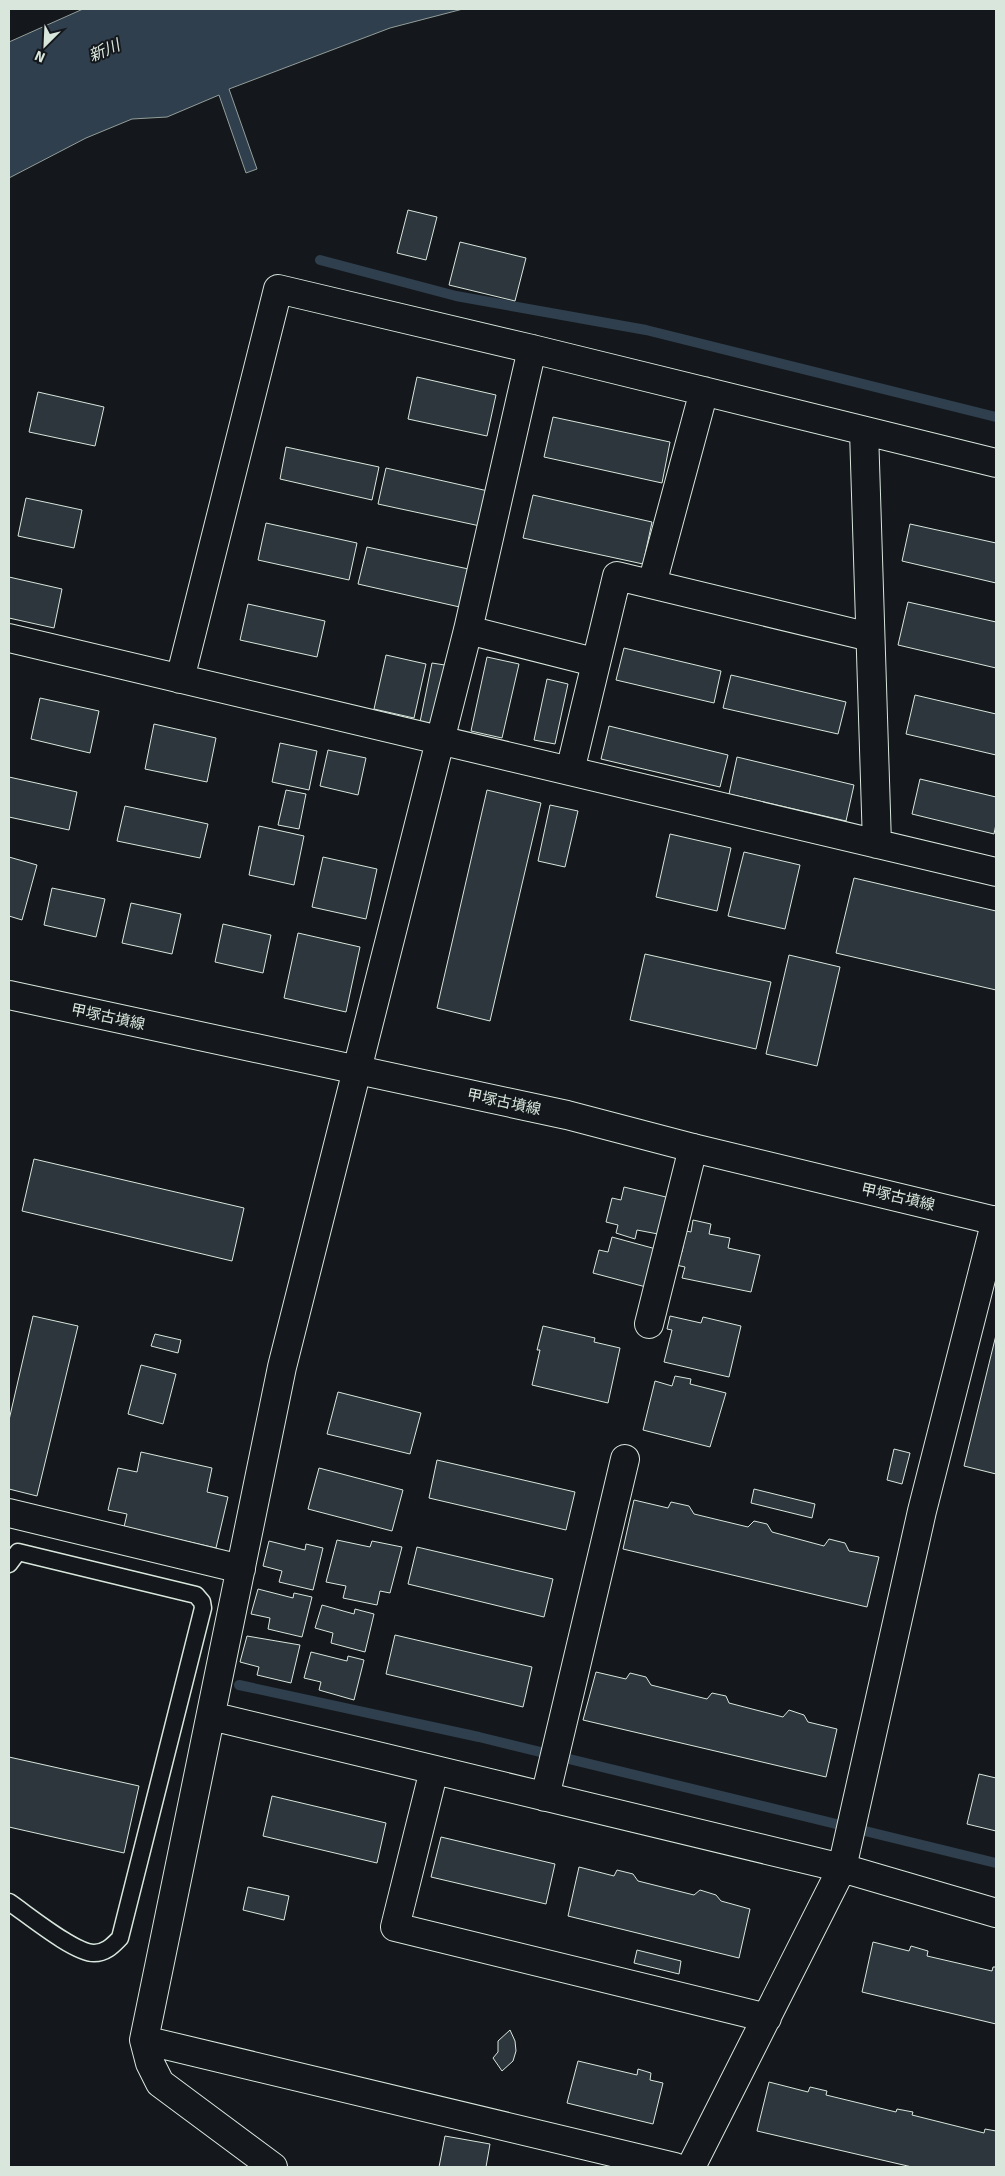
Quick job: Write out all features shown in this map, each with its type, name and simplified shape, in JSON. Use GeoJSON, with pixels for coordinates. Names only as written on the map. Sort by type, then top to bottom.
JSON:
{"type":"FeatureCollection","features":[{"type":"Feature","properties":{"kind":"street"},"geometry":{"type":"LineString","coordinates":[[180,679],[278,289],[532,349],[996,463]]}},
{"type":"Feature","properties":{"kind":"street"},"geometry":{"type":"LineString","coordinates":[[273,2167],[160,2083],[150,2063],[144,2040],[282,1367],[441,741],[532,349]]}},
{"type":"Feature","properties":{"kind":"street"},"geometry":{"type":"LineString","coordinates":[[652,584],[704,391]]}},
{"type":"Feature","properties":{"kind":"street"},"geometry":{"type":"LineString","coordinates":[[864,431],[876,844]]}},
{"type":"Feature","properties":{"kind":"street"},"geometry":{"type":"LineString","coordinates":[[570,771],[594,662],[617,576],[870,636]]}},
{"type":"Feature","properties":{"kind":"street"},"geometry":{"type":"LineString","coordinates":[[468,630],[594,662]]}},
{"type":"Feature","properties":{"kind":"street"},"geometry":{"type":"LineString","coordinates":[[9,638],[996,872]]}},
{"type":"Feature","properties":{"kind":"street","name":"甲塚古墳線"},"geometry":{"type":"LineString","coordinates":[[9,995],[567,1115],[693,1148],[996,1220]]}},
{"type":"Feature","properties":{"kind":"street"},"geometry":{"type":"LineString","coordinates":[[649,1324],[693,1148]]}},
{"type":"Feature","properties":{"kind":"street"},"geometry":{"type":"LineString","coordinates":[[691,2167],[842,1868],[922,1511],[996,1220]]}},
{"type":"Feature","properties":{"kind":"street"},"geometry":{"type":"LineString","coordinates":[[545,1797],[625,1459]]}},
{"type":"Feature","properties":{"kind":"street"},"geometry":{"type":"LineString","coordinates":[[9,1513],[241,1569]]}},
{"type":"Feature","properties":{"kind":"street"},"geometry":{"type":"LineString","coordinates":[[210,1716],[842,1868],[996,1912]]}},
{"type":"Feature","properties":{"kind":"street"},"geometry":{"type":"LineString","coordinates":[[434,1770],[395,1927],[767,2018]]}},
{"type":"Feature","properties":{"kind":"street"},"geometry":{"type":"LineString","coordinates":[[144,2040],[675,2167]]}},
{"type":"Feature","properties":{"kind":"lane"},"geometry":{"type":"LineString","coordinates":[[9,1564],[18,1552],[196,1595],[202,1602],[203,1608],[120,1938],[108,1950],[94,1953],[76,1948],[9,1902]]}},
{"type":"Feature","properties":{"kind":"water","name":"新川"},"geometry":{"type":"Polygon","coordinates":[[[83,9],[463,9],[390,28],[229,89],[257,169],[246,173],[219,95],[167,117],[132,119],[86,138],[9,178],[9,42],[83,9]]]}},
{"type":"Feature","properties":{"kind":"building"},"geometry":{"type":"Polygon","coordinates":[[[408,210],[437,217],[426,260],[397,253],[408,210]]]}},
{"type":"Feature","properties":{"kind":"building"},"geometry":{"type":"Polygon","coordinates":[[[460,242],[526,258],[515,301],[449,285],[460,242]]]}},
{"type":"Feature","properties":{"kind":"building"},"geometry":{"type":"Polygon","coordinates":[[[417,377],[496,395],[487,436],[408,419],[417,377]]]}},
{"type":"Feature","properties":{"kind":"building"},"geometry":{"type":"Polygon","coordinates":[[[38,392],[104,407],[95,446],[29,432],[38,392]]]}},
{"type":"Feature","properties":{"kind":"building"},"geometry":{"type":"Polygon","coordinates":[[[553,417],[670,442],[662,483],[544,457],[553,417]]]}},
{"type":"Feature","properties":{"kind":"building"},"geometry":{"type":"Polygon","coordinates":[[[286,447],[379,467],[372,500],[280,479],[286,447]]]}},
{"type":"Feature","properties":{"kind":"building"},"geometry":{"type":"Polygon","coordinates":[[[386,468],[488,491],[480,526],[378,504],[386,468]]]}},
{"type":"Feature","properties":{"kind":"building"},"geometry":{"type":"Polygon","coordinates":[[[533,495],[652,522],[643,564],[523,538],[533,495]]]}},
{"type":"Feature","properties":{"kind":"building"},"geometry":{"type":"Polygon","coordinates":[[[26,498],[82,510],[74,548],[18,536],[26,498]]]}},
{"type":"Feature","properties":{"kind":"building"},"geometry":{"type":"Polygon","coordinates":[[[266,523],[357,543],[349,580],[258,560],[266,523]]]}},
{"type":"Feature","properties":{"kind":"building"},"geometry":{"type":"Polygon","coordinates":[[[910,524],[996,543],[996,583],[902,561],[910,524]]]}},
{"type":"Feature","properties":{"kind":"building"},"geometry":{"type":"Polygon","coordinates":[[[367,547],[473,570],[464,608],[358,584],[367,547]]]}},
{"type":"Feature","properties":{"kind":"building"},"geometry":{"type":"Polygon","coordinates":[[[9,577],[62,589],[54,628],[9,618],[9,577]]]}},
{"type":"Feature","properties":{"kind":"building"},"geometry":{"type":"Polygon","coordinates":[[[908,602],[996,622],[996,668],[898,645],[908,602]]]}},
{"type":"Feature","properties":{"kind":"building"},"geometry":{"type":"Polygon","coordinates":[[[248,604],[325,621],[317,657],[240,640],[248,604]]]}},
{"type":"Feature","properties":{"kind":"building"},"geometry":{"type":"Polygon","coordinates":[[[624,648],[721,671],[714,703],[616,680],[624,648]]]}},
{"type":"Feature","properties":{"kind":"building"},"geometry":{"type":"Polygon","coordinates":[[[386,655],[426,664],[414,718],[374,709],[386,655]]]}},
{"type":"Feature","properties":{"kind":"building"},"geometry":{"type":"Polygon","coordinates":[[[487,657],[519,664],[502,738],[471,731],[487,657]]]}},
{"type":"Feature","properties":{"kind":"building"},"geometry":{"type":"Polygon","coordinates":[[[432,663],[451,666],[438,726],[420,722],[432,663]]]}},
{"type":"Feature","properties":{"kind":"building"},"geometry":{"type":"Polygon","coordinates":[[[731,675],[846,702],[838,734],[723,708],[731,675]]]}},
{"type":"Feature","properties":{"kind":"building"},"geometry":{"type":"Polygon","coordinates":[[[547,679],[568,684],[555,744],[534,740],[547,679]]]}},
{"type":"Feature","properties":{"kind":"building"},"geometry":{"type":"Polygon","coordinates":[[[915,695],[996,714],[996,755],[906,734],[915,695]]]}},
{"type":"Feature","properties":{"kind":"building"},"geometry":{"type":"Polygon","coordinates":[[[40,698],[99,711],[90,753],[31,739],[40,698]]]}},
{"type":"Feature","properties":{"kind":"building"},"geometry":{"type":"Polygon","coordinates":[[[154,724],[216,738],[207,782],[145,769],[154,724]]]}},
{"type":"Feature","properties":{"kind":"building"},"geometry":{"type":"Polygon","coordinates":[[[609,726],[728,755],[720,787],[601,759],[609,726]]]}},
{"type":"Feature","properties":{"kind":"building"},"geometry":{"type":"Polygon","coordinates":[[[280,743],[317,751],[309,790],[272,782],[280,743]]]}},
{"type":"Feature","properties":{"kind":"building"},"geometry":{"type":"Polygon","coordinates":[[[328,750],[366,758],[358,795],[320,786],[328,750]]]}},
{"type":"Feature","properties":{"kind":"building"},"geometry":{"type":"Polygon","coordinates":[[[737,757],[854,785],[846,821],[729,794],[737,757]]]}},
{"type":"Feature","properties":{"kind":"building"},"geometry":{"type":"Polygon","coordinates":[[[9,777],[77,792],[69,830],[9,817],[9,777]]]}},
{"type":"Feature","properties":{"kind":"building"},"geometry":{"type":"Polygon","coordinates":[[[920,779],[996,797],[994,834],[912,814],[920,779]]]}},
{"type":"Feature","properties":{"kind":"building"},"geometry":{"type":"Polygon","coordinates":[[[286,790],[306,794],[299,829],[278,825],[286,790]]]}},
{"type":"Feature","properties":{"kind":"building"},"geometry":{"type":"Polygon","coordinates":[[[487,790],[541,803],[490,1021],[437,1008],[487,790]]]}},
{"type":"Feature","properties":{"kind":"building"},"geometry":{"type":"Polygon","coordinates":[[[550,805],[578,811],[565,867],[538,861],[550,805]]]}},
{"type":"Feature","properties":{"kind":"building"},"geometry":{"type":"Polygon","coordinates":[[[125,806],[208,824],[200,858],[117,841],[125,806]]]}},
{"type":"Feature","properties":{"kind":"building"},"geometry":{"type":"Polygon","coordinates":[[[259,826],[304,836],[294,885],[249,875],[259,826]]]}},
{"type":"Feature","properties":{"kind":"building"},"geometry":{"type":"Polygon","coordinates":[[[670,834],[731,848],[717,911],[656,897],[670,834]]]}},
{"type":"Feature","properties":{"kind":"building"},"geometry":{"type":"Polygon","coordinates":[[[744,852],[800,865],[785,929],[728,916],[744,852]]]}},
{"type":"Feature","properties":{"kind":"building"},"geometry":{"type":"Polygon","coordinates":[[[9,857],[37,865],[22,920],[9,916],[9,857]]]}},
{"type":"Feature","properties":{"kind":"building"},"geometry":{"type":"Polygon","coordinates":[[[323,857],[377,869],[366,919],[312,907],[323,857]]]}},
{"type":"Feature","properties":{"kind":"building"},"geometry":{"type":"Polygon","coordinates":[[[854,878],[996,911],[996,990],[836,953],[854,878]]]}},
{"type":"Feature","properties":{"kind":"building"},"geometry":{"type":"Polygon","coordinates":[[[52,888],[105,899],[96,937],[44,925],[52,888]]]}},
{"type":"Feature","properties":{"kind":"building"},"geometry":{"type":"Polygon","coordinates":[[[131,903],[181,914],[172,954],[122,943],[131,903]]]}},
{"type":"Feature","properties":{"kind":"building"},"geometry":{"type":"Polygon","coordinates":[[[223,924],[271,935],[263,973],[215,962],[223,924]]]}},
{"type":"Feature","properties":{"kind":"building"},"geometry":{"type":"Polygon","coordinates":[[[298,933],[360,947],[346,1012],[284,998],[298,933]]]}},
{"type":"Feature","properties":{"kind":"building"},"geometry":{"type":"Polygon","coordinates":[[[645,954],[771,982],[756,1049],[630,1020],[645,954]]]}},
{"type":"Feature","properties":{"kind":"building"},"geometry":{"type":"Polygon","coordinates":[[[789,955],[840,967],[817,1066],[766,1054],[789,955]]]}},
{"type":"Feature","properties":{"kind":"building"},"geometry":{"type":"Polygon","coordinates":[[[34,1159],[244,1208],[232,1261],[22,1211],[34,1159]]]}},
{"type":"Feature","properties":{"kind":"building"},"geometry":{"type":"Polygon","coordinates":[[[624,1187],[666,1197],[658,1234],[637,1230],[635,1239],[616,1233],[618,1225],[606,1222],[612,1198],[621,1200],[624,1187]]]}},
{"type":"Feature","properties":{"kind":"building"},"geometry":{"type":"Polygon","coordinates":[[[693,1220],[711,1224],[709,1234],[730,1238],[728,1248],[760,1255],[751,1292],[682,1278],[685,1267],[676,1265],[679,1251],[682,1252],[686,1231],[691,1232],[693,1220]]]}},
{"type":"Feature","properties":{"kind":"building"},"geometry":{"type":"Polygon","coordinates":[[[612,1237],[656,1249],[646,1287],[593,1273],[599,1250],[608,1252],[612,1237]]]}},
{"type":"Feature","properties":{"kind":"building"},"geometry":{"type":"Polygon","coordinates":[[[33,1316],[78,1326],[37,1496],[9,1489],[9,1420],[33,1316]]]}},
{"type":"Feature","properties":{"kind":"building"},"geometry":{"type":"Polygon","coordinates":[[[670,1316],[701,1323],[703,1317],[741,1326],[729,1377],[664,1362],[672,1330],[667,1329],[670,1316]]]}},
{"type":"Feature","properties":{"kind":"building"},"geometry":{"type":"Polygon","coordinates":[[[543,1326],[595,1338],[594,1342],[620,1348],[608,1403],[532,1385],[543,1326]]]}},
{"type":"Feature","properties":{"kind":"building"},"geometry":{"type":"Polygon","coordinates":[[[155,1334],[181,1340],[178,1353],[151,1346],[155,1334]]]}},
{"type":"Feature","properties":{"kind":"building"},"geometry":{"type":"Polygon","coordinates":[[[996,1335],[996,1474],[964,1466],[996,1335]]]}},
{"type":"Feature","properties":{"kind":"building"},"geometry":{"type":"Polygon","coordinates":[[[141,1365],[176,1374],[163,1424],[128,1414],[141,1365]]]}},
{"type":"Feature","properties":{"kind":"building"},"geometry":{"type":"Polygon","coordinates":[[[675,1376],[691,1379],[690,1384],[726,1393],[710,1447],[643,1430],[655,1381],[672,1386],[675,1376]]]}},
{"type":"Feature","properties":{"kind":"building"},"geometry":{"type":"Polygon","coordinates":[[[338,1392],[421,1413],[410,1454],[327,1434],[338,1392]]]}},
{"type":"Feature","properties":{"kind":"building"},"geometry":{"type":"Polygon","coordinates":[[[894,1449],[910,1453],[902,1484],[887,1480],[894,1449]]]}},
{"type":"Feature","properties":{"kind":"building"},"geometry":{"type":"Polygon","coordinates":[[[141,1452],[212,1468],[207,1492],[228,1497],[216,1548],[124,1527],[127,1514],[108,1510],[118,1468],[137,1472],[141,1452]]]}},
{"type":"Feature","properties":{"kind":"building"},"geometry":{"type":"Polygon","coordinates":[[[437,1460],[575,1492],[566,1530],[429,1498],[437,1460]]]}},
{"type":"Feature","properties":{"kind":"building"},"geometry":{"type":"Polygon","coordinates":[[[319,1468],[403,1490],[392,1531],[308,1509],[319,1468]]]}},
{"type":"Feature","properties":{"kind":"building"},"geometry":{"type":"Polygon","coordinates":[[[754,1489],[815,1504],[812,1518],[751,1503],[754,1489]]]}},
{"type":"Feature","properties":{"kind":"building"},"geometry":{"type":"Polygon","coordinates":[[[634,1500],[668,1508],[671,1502],[689,1506],[694,1514],[748,1527],[754,1521],[767,1524],[772,1532],[824,1546],[829,1539],[845,1543],[849,1551],[879,1557],[867,1607],[623,1549],[634,1500]]]}},
{"type":"Feature","properties":{"kind":"building"},"geometry":{"type":"Polygon","coordinates":[[[337,1540],[370,1547],[372,1541],[402,1547],[390,1593],[380,1591],[377,1605],[343,1598],[346,1586],[326,1582],[337,1540]]]}},
{"type":"Feature","properties":{"kind":"building"},"geometry":{"type":"Polygon","coordinates":[[[269,1541],[305,1550],[306,1544],[323,1548],[313,1590],[279,1582],[282,1571],[263,1566],[269,1541]]]}},
{"type":"Feature","properties":{"kind":"building"},"geometry":{"type":"Polygon","coordinates":[[[417,1547],[553,1579],[544,1617],[408,1584],[417,1547]]]}},
{"type":"Feature","properties":{"kind":"building"},"geometry":{"type":"Polygon","coordinates":[[[258,1589],[293,1598],[294,1593],[312,1597],[302,1637],[268,1629],[270,1618],[251,1614],[258,1589]]]}},
{"type":"Feature","properties":{"kind":"building"},"geometry":{"type":"Polygon","coordinates":[[[322,1605],[354,1614],[355,1609],[374,1614],[365,1652],[331,1643],[333,1633],[315,1628],[322,1605]]]}},
{"type":"Feature","properties":{"kind":"building"},"geometry":{"type":"Polygon","coordinates":[[[395,1635],[532,1667],[523,1707],[386,1674],[395,1635]]]}},
{"type":"Feature","properties":{"kind":"building"},"geometry":{"type":"Polygon","coordinates":[[[247,1636],[300,1645],[291,1683],[257,1675],[259,1667],[240,1662],[247,1636]]]}},
{"type":"Feature","properties":{"kind":"building"},"geometry":{"type":"Polygon","coordinates":[[[311,1652],[347,1661],[348,1656],[364,1660],[354,1700],[319,1690],[321,1682],[304,1678],[311,1652]]]}},
{"type":"Feature","properties":{"kind":"building"},"geometry":{"type":"Polygon","coordinates":[[[596,1672],[626,1679],[630,1673],[646,1677],[651,1685],[707,1699],[712,1693],[726,1696],[729,1703],[783,1717],[789,1710],[804,1715],[808,1722],[837,1729],[826,1777],[583,1720],[596,1672]]]}},
{"type":"Feature","properties":{"kind":"building"},"geometry":{"type":"Polygon","coordinates":[[[9,1757],[139,1786],[124,1853],[9,1827],[9,1757]]]}},
{"type":"Feature","properties":{"kind":"building"},"geometry":{"type":"Polygon","coordinates":[[[979,1774],[996,1778],[996,1831],[967,1824],[979,1774]]]}},
{"type":"Feature","properties":{"kind":"building"},"geometry":{"type":"Polygon","coordinates":[[[272,1796],[386,1823],[377,1863],[263,1836],[272,1796]]]}},
{"type":"Feature","properties":{"kind":"building"},"geometry":{"type":"Polygon","coordinates":[[[441,1837],[555,1864],[546,1904],[431,1877],[441,1837]]]}},
{"type":"Feature","properties":{"kind":"building"},"geometry":{"type":"Polygon","coordinates":[[[579,1867],[614,1876],[617,1870],[633,1874],[638,1881],[694,1895],[700,1890],[716,1895],[721,1901],[750,1909],[739,1958],[568,1916],[579,1867]]]}},
{"type":"Feature","properties":{"kind":"building"},"geometry":{"type":"Polygon","coordinates":[[[248,1887],[289,1896],[284,1920],[243,1910],[248,1887]]]}},
{"type":"Feature","properties":{"kind":"building"},"geometry":{"type":"Polygon","coordinates":[[[873,1942],[909,1951],[911,1946],[928,1951],[927,1956],[992,1971],[993,1967],[996,1967],[996,2024],[862,1992],[873,1942]]]}},
{"type":"Feature","properties":{"kind":"building"},"geometry":{"type":"Polygon","coordinates":[[[637,1950],[681,1961],[679,1974],[634,1963],[637,1950]]]}},
{"type":"Feature","properties":{"kind":"building"},"geometry":{"type":"Polygon","coordinates":[[[510,2030],[515,2041],[516,2051],[513,2061],[502,2071],[493,2058],[498,2052],[498,2041],[510,2030]]]}},
{"type":"Feature","properties":{"kind":"building"},"geometry":{"type":"Polygon","coordinates":[[[578,2061],[637,2075],[638,2069],[651,2073],[650,2080],[663,2083],[653,2124],[567,2103],[578,2061]]]}},
{"type":"Feature","properties":{"kind":"building"},"geometry":{"type":"Polygon","coordinates":[[[769,2082],[808,2092],[810,2087],[827,2091],[826,2095],[896,2112],[897,2109],[913,2112],[912,2115],[984,2133],[985,2129],[996,2131],[996,2167],[912,2167],[757,2131],[769,2082]]]}},
{"type":"Feature","properties":{"kind":"building"},"geometry":{"type":"Polygon","coordinates":[[[445,2136],[490,2144],[486,2167],[439,2167],[445,2136]]]}},
{"type":"Feature","properties":{"kind":"waterway"},"geometry":{"type":"LineString","coordinates":[[320,260],[456,296],[646,330],[996,417]]}},
{"type":"Feature","properties":{"kind":"waterway"},"geometry":{"type":"LineString","coordinates":[[239,1685],[479,1737],[996,1863]]}}]}
